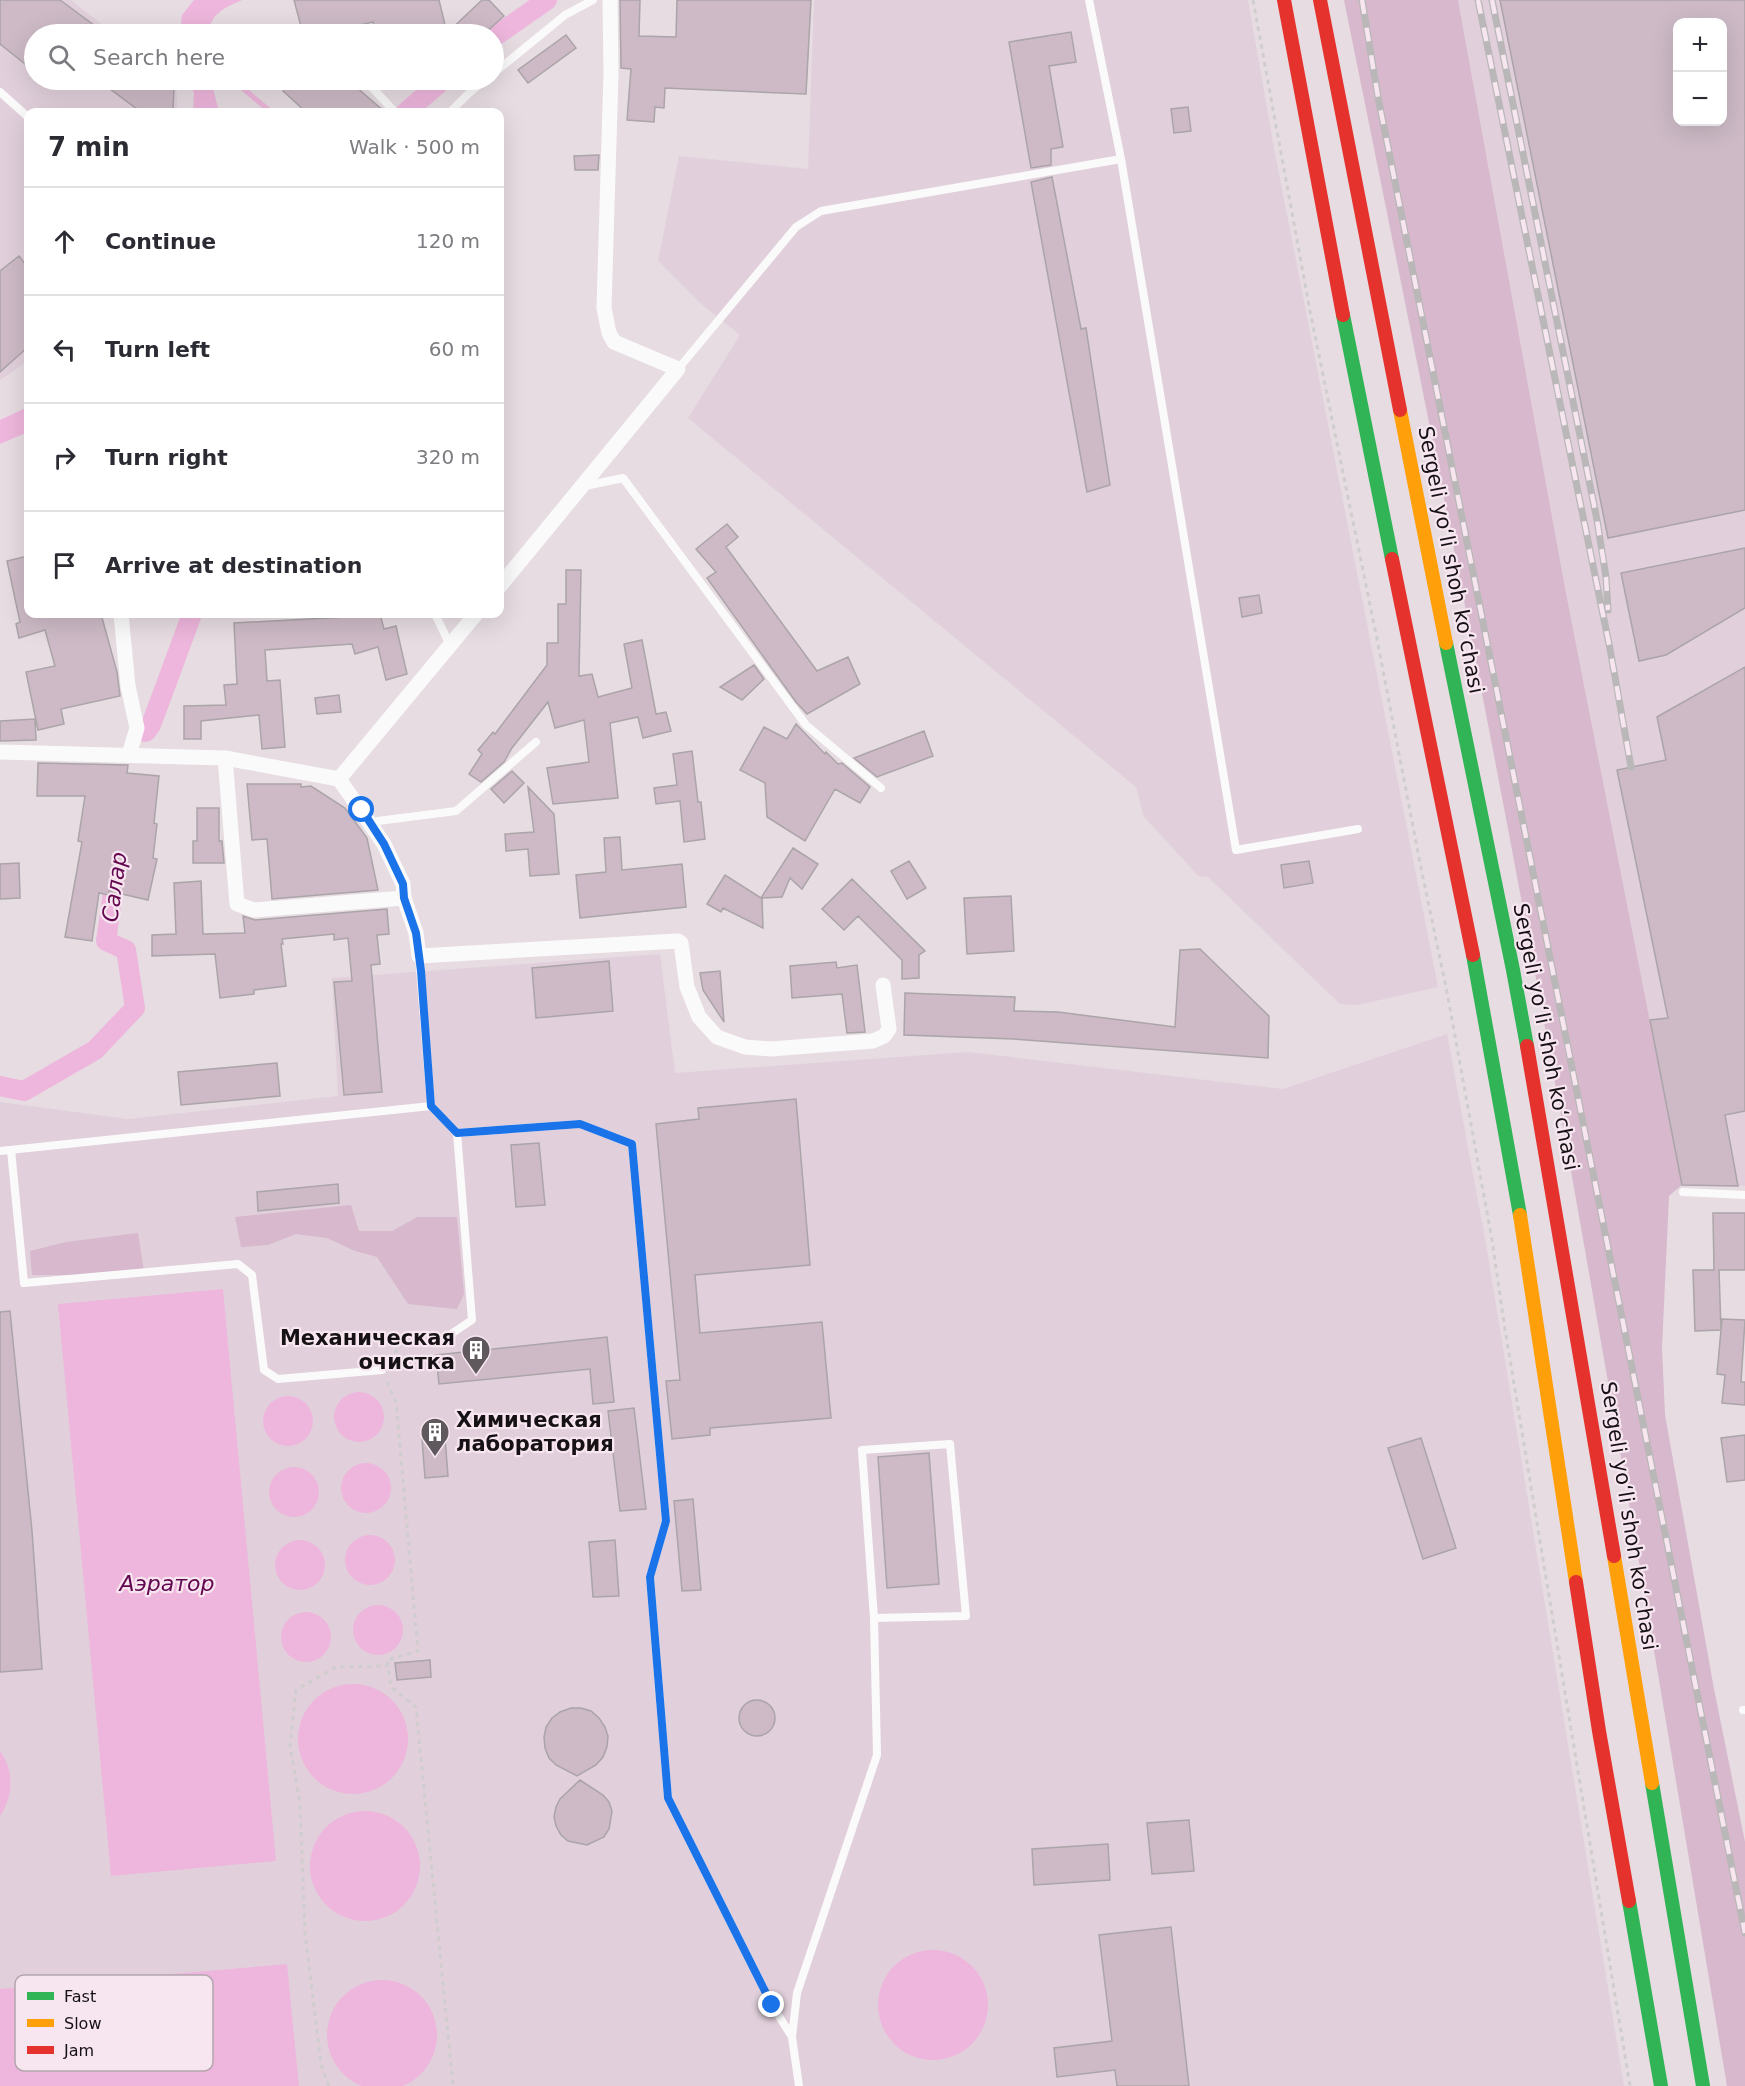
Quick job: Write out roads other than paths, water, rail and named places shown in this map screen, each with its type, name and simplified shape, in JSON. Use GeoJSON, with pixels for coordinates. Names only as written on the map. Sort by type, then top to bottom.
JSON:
{"type":"FeatureCollection","features":[{"type":"Feature","properties":{"kind":"main road"},"geometry":{"type":"LineString","coordinates":[[1284,0],[1332,260],[1479,987],[1522,1227],[1599,1731],[1662,2086]]}},
{"type":"Feature","properties":{"kind":"main road","name":"Sergeli yo‘li shoh ko‘chasi"},"geometry":{"type":"LineString","coordinates":[[1320,0],[1456,696],[1513,969],[1558,1221],[1703,2086]]}},
{"type":"Feature","properties":{"kind":"street"},"geometry":{"type":"LineString","coordinates":[[504,581],[678,369],[614,342],[604,308],[611,74],[610,0]]}},
{"type":"Feature","properties":{"kind":"street"},"geometry":{"type":"LineString","coordinates":[[121,618],[128,686],[137,728],[129,755]]}},
{"type":"Feature","properties":{"kind":"street"},"geometry":{"type":"LineString","coordinates":[[339,779],[473,618]]}},
{"type":"Feature","properties":{"kind":"street"},"geometry":{"type":"LineString","coordinates":[[0,753],[225,758],[339,779],[384,844],[403,884],[404,898],[416,933],[419,956],[678,940],[681,943],[687,987],[699,1017],[717,1037],[745,1047],[762,1048],[878,1039],[890,1029],[883,985]]}},
{"type":"Feature","properties":{"kind":"street"},"geometry":{"type":"LineString","coordinates":[[225,758],[237,904],[254,910],[404,898]]}},
{"type":"Feature","properties":{"kind":"lane"},"geometry":{"type":"LineString","coordinates":[[504,65],[565,15],[593,0]]}},
{"type":"Feature","properties":{"kind":"lane"},"geometry":{"type":"LineString","coordinates":[[1089,0],[1121,159],[1236,850],[1358,829]]}},
{"type":"Feature","properties":{"kind":"lane"},"geometry":{"type":"LineString","coordinates":[[377,90],[391,108]]}},
{"type":"Feature","properties":{"kind":"lane"},"geometry":{"type":"LineString","coordinates":[[454,108],[472,90]]}},
{"type":"Feature","properties":{"kind":"lane"},"geometry":{"type":"LineString","coordinates":[[0,92],[24,113]]}},
{"type":"Feature","properties":{"kind":"lane"},"geometry":{"type":"LineString","coordinates":[[678,369],[796,227],[821,210],[1121,159]]}},
{"type":"Feature","properties":{"kind":"lane"},"geometry":{"type":"LineString","coordinates":[[581,487],[623,478],[806,724],[881,788]]}},
{"type":"Feature","properties":{"kind":"lane"},"geometry":{"type":"LineString","coordinates":[[437,618],[450,645]]}},
{"type":"Feature","properties":{"kind":"lane"},"geometry":{"type":"LineString","coordinates":[[370,822],[456,812],[536,742]]}},
{"type":"Feature","properties":{"kind":"lane"},"geometry":{"type":"LineString","coordinates":[[419,956],[431,1106],[457,1133],[472,1320],[442,1340]]}},
{"type":"Feature","properties":{"kind":"lane"},"geometry":{"type":"LineString","coordinates":[[0,1151],[431,1106]]}},
{"type":"Feature","properties":{"kind":"lane"},"geometry":{"type":"LineString","coordinates":[[457,1133],[580,1124],[632,1144],[666,1521],[650,1577],[668,1798],[772,2005],[792,2037]]}},
{"type":"Feature","properties":{"kind":"lane"},"geometry":{"type":"LineString","coordinates":[[11,1150],[24,1283],[238,1264],[252,1275],[264,1370],[278,1379],[382,1370]]}},
{"type":"Feature","properties":{"kind":"lane"},"geometry":{"type":"LineString","coordinates":[[1683,1192],[1745,1195]]}},
{"type":"Feature","properties":{"kind":"lane"},"geometry":{"type":"LineString","coordinates":[[799,2086],[792,2037],[797,1993],[877,1755],[874,1618],[862,1450],[950,1444],[966,1616],[874,1618]]}},
{"type":"Feature","properties":{"kind":"water"},"geometry":{"type":"Polygon","coordinates":[[[194,0],[242,0],[219,12],[211,24],[181,24],[182,15],[194,0]]]}},
{"type":"Feature","properties":{"kind":"water"},"geometry":{"type":"Polygon","coordinates":[[[193,90],[214,90],[218,108],[193,108],[193,90]]]}},
{"type":"Feature","properties":{"kind":"water"},"geometry":{"type":"Polygon","coordinates":[[[24,409],[24,434],[0,444],[0,420],[24,409]]]}},
{"type":"Feature","properties":{"kind":"water","name":"Аэратор"},"geometry":{"type":"Polygon","coordinates":[[[223,1289],[276,1861],[111,1876],[58,1304],[223,1289]]]}},
{"type":"Feature","properties":{"kind":"water"},"geometry":{"type":"Polygon","coordinates":[[[354,1392],[364,1392],[377,1399],[384,1412],[384,1422],[377,1435],[364,1442],[354,1442],[345,1438],[338,1431],[334,1422],[334,1412],[338,1403],[345,1396],[354,1392]]]}},
{"type":"Feature","properties":{"kind":"water"},"geometry":{"type":"Polygon","coordinates":[[[283,1396],[293,1396],[306,1403],[313,1416],[313,1426],[306,1439],[293,1446],[283,1446],[274,1442],[267,1435],[263,1426],[263,1416],[267,1407],[274,1400],[283,1396]]]}},
{"type":"Feature","properties":{"kind":"water"},"geometry":{"type":"Polygon","coordinates":[[[361,1463],[371,1463],[384,1470],[391,1483],[391,1493],[384,1506],[371,1513],[361,1513],[352,1509],[345,1502],[341,1493],[341,1483],[345,1474],[352,1467],[361,1463]]]}},
{"type":"Feature","properties":{"kind":"water"},"geometry":{"type":"Polygon","coordinates":[[[289,1467],[299,1467],[312,1474],[319,1487],[319,1497],[312,1510],[299,1517],[289,1517],[280,1513],[273,1506],[269,1497],[269,1487],[273,1478],[280,1471],[289,1467]]]}},
{"type":"Feature","properties":{"kind":"water"},"geometry":{"type":"Polygon","coordinates":[[[365,1535],[375,1535],[388,1542],[395,1555],[395,1565],[388,1578],[375,1585],[365,1585],[356,1581],[349,1574],[345,1565],[345,1555],[349,1546],[356,1539],[365,1535]]]}},
{"type":"Feature","properties":{"kind":"water"},"geometry":{"type":"Polygon","coordinates":[[[295,1540],[305,1540],[318,1547],[325,1560],[325,1570],[318,1583],[305,1590],[295,1590],[286,1586],[279,1579],[275,1570],[275,1560],[279,1551],[286,1544],[295,1540]]]}},
{"type":"Feature","properties":{"kind":"water"},"geometry":{"type":"Polygon","coordinates":[[[373,1605],[383,1605],[396,1612],[403,1625],[403,1635],[396,1648],[383,1655],[373,1655],[364,1651],[357,1644],[353,1635],[353,1625],[357,1616],[364,1609],[373,1605]]]}},
{"type":"Feature","properties":{"kind":"water"},"geometry":{"type":"Polygon","coordinates":[[[301,1612],[311,1612],[324,1619],[331,1632],[331,1642],[324,1655],[311,1662],[301,1662],[292,1658],[285,1651],[281,1642],[281,1632],[285,1623],[292,1616],[301,1612]]]}},
{"type":"Feature","properties":{"kind":"water"},"geometry":{"type":"Polygon","coordinates":[[[353,1684],[374,1688],[392,1700],[404,1718],[408,1739],[404,1760],[392,1778],[374,1790],[353,1794],[332,1790],[314,1778],[302,1760],[298,1739],[302,1718],[314,1700],[332,1688],[353,1684]]]}},
{"type":"Feature","properties":{"kind":"water"},"geometry":{"type":"Polygon","coordinates":[[[0,1751],[10,1775],[10,1792],[0,1816],[0,1751]]]}},
{"type":"Feature","properties":{"kind":"water"},"geometry":{"type":"Polygon","coordinates":[[[365,1811],[386,1815],[404,1827],[416,1845],[420,1866],[416,1887],[404,1905],[386,1917],[365,1921],[344,1917],[326,1905],[314,1887],[310,1866],[314,1845],[326,1827],[344,1815],[365,1811]]]}},
{"type":"Feature","properties":{"kind":"water"},"geometry":{"type":"Polygon","coordinates":[[[933,1950],[954,1954],[972,1966],[984,1984],[988,2005],[984,2026],[972,2044],[954,2056],[933,2060],[912,2056],[894,2044],[882,2026],[878,2005],[882,1984],[894,1966],[912,1954],[933,1950]]]}},
{"type":"Feature","properties":{"kind":"water"},"geometry":{"type":"Polygon","coordinates":[[[287,1964],[299,2086],[0,2086],[0,1989],[15,1988],[15,2071],[213,2071],[213,1975],[161,1975],[287,1964]]]}},
{"type":"Feature","properties":{"kind":"water"},"geometry":{"type":"Polygon","coordinates":[[[371,1981],[393,1981],[412,1990],[421,1996],[436,2024],[436,2046],[427,2065],[421,2074],[398,2087],[366,2087],[352,2080],[343,2074],[328,2046],[328,2024],[337,2005],[343,1996],[371,1981]]]}},
{"type":"Feature","properties":{"kind":"waterway","name":"Салар"},"geometry":{"type":"LineString","coordinates":[[504,30],[547,0]]}},
{"type":"Feature","properties":{"kind":"waterway"},"geometry":{"type":"LineString","coordinates":[[245,90],[266,108]]}},
{"type":"Feature","properties":{"kind":"waterway","name":"Салар"},"geometry":{"type":"LineString","coordinates":[[411,108],[431,90]]}},
{"type":"Feature","properties":{"kind":"waterway","name":"Салар"},"geometry":{"type":"LineString","coordinates":[[146,732],[151,725],[191,618]]}},
{"type":"Feature","properties":{"kind":"waterway","name":"Салар"},"geometry":{"type":"LineString","coordinates":[[0,1086],[24,1091],[95,1050],[135,1008],[126,950],[106,941],[117,865]]}},
{"type":"Feature","properties":{"kind":"railway"},"geometry":{"type":"LineString","coordinates":[[1362,0],[1378,97],[1745,1933]]}},
{"type":"Feature","properties":{"kind":"railway"},"geometry":{"type":"LineString","coordinates":[[1478,0],[1610,649],[1631,767]]}},
{"type":"Feature","properties":{"kind":"railway"},"geometry":{"type":"LineString","coordinates":[[1492,0],[1597,520],[1606,577],[1608,610]]}},
{"type":"Feature","properties":{"kind":"place","name":"Механическая очистка"},"geometry":{"type":"Point","coordinates":[476,1376]}},
{"type":"Feature","properties":{"kind":"place","name":"Химическая лаборатория"},"geometry":{"type":"Point","coordinates":[435,1458]}}]}
